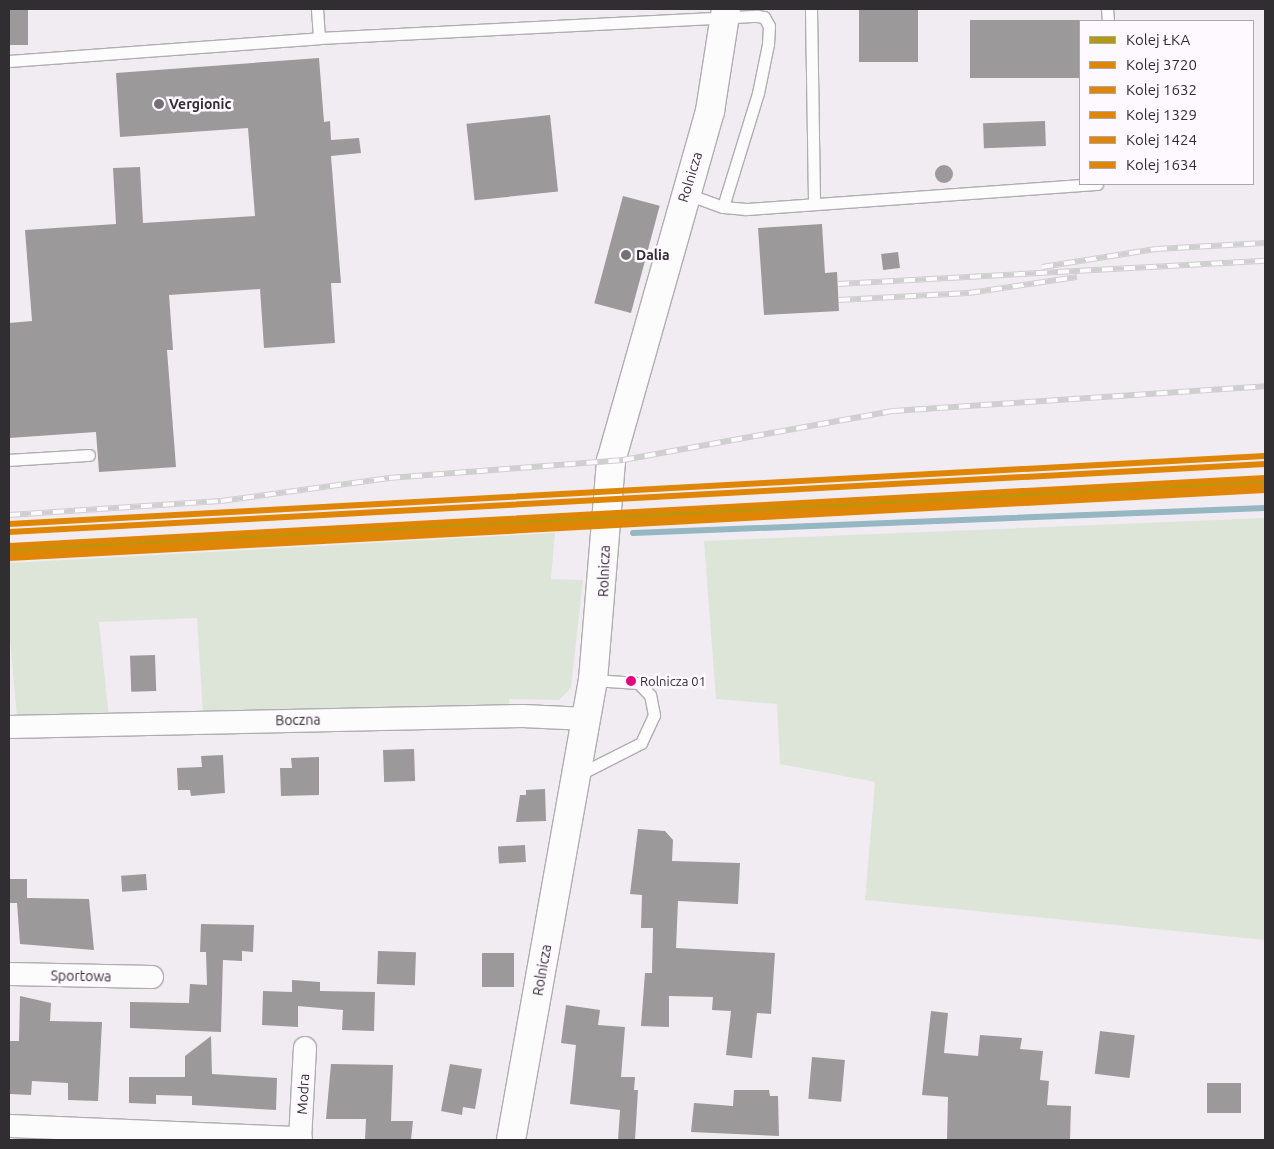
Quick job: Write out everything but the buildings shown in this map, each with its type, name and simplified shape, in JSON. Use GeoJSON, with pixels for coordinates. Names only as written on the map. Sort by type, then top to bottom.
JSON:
{"type":"FeatureCollection","features":[{"type":"Feature","properties":{"kind":"street","name":"Rolnicza"},"geometry":{"type":"LineString","coordinates":[[511,1140],[593,680],[611,461],[713,98],[726,12]]}},
{"type":"Feature","properties":{"kind":"street","name":"Boczna"},"geometry":{"type":"LineString","coordinates":[[9,727],[513,716],[587,719]]}},
{"type":"Feature","properties":{"kind":"street","name":"Sportowa"},"geometry":{"type":"LineString","coordinates":[[9,974],[152,977]]}},
{"type":"Feature","properties":{"kind":"street","name":"Modra"},"geometry":{"type":"LineString","coordinates":[[300,1139],[305,1048]]}},
{"type":"Feature","properties":{"kind":"street"},"geometry":{"type":"LineString","coordinates":[[9,1126],[300,1139]]}},
{"type":"Feature","properties":{"kind":"lane"},"geometry":{"type":"LineString","coordinates":[[317,9],[319,38]]}},
{"type":"Feature","properties":{"kind":"lane"},"geometry":{"type":"LineString","coordinates":[[811,9],[814,203]]}},
{"type":"Feature","properties":{"kind":"lane"},"geometry":{"type":"LineString","coordinates":[[9,61],[319,38],[726,12],[764,18],[769,26],[758,93],[723,207]]}},
{"type":"Feature","properties":{"kind":"lane"},"geometry":{"type":"LineString","coordinates":[[685,193],[723,207],[814,203],[1082,185]]}},
{"type":"Feature","properties":{"kind":"lane"},"geometry":{"type":"LineString","coordinates":[[9,460],[89,455]]}},
{"type":"Feature","properties":{"kind":"lane"},"geometry":{"type":"LineString","coordinates":[[577,775],[641,743],[654,715],[650,695],[638,683],[593,680]]}},
{"type":"Feature","properties":{"kind":"shaded area"},"geometry":{"type":"Polygon","coordinates":[[[1265,518],[1265,940],[865,900],[875,782],[780,764],[777,704],[716,699],[704,541],[1265,518]]]}},
{"type":"Feature","properties":{"kind":"shaded area"},"geometry":{"type":"Polygon","coordinates":[[[555,533],[551,579],[583,580],[571,688],[559,700],[510,699],[508,709],[203,713],[197,618],[99,622],[109,718],[17,718],[9,629],[9,563],[555,533]]]}},
{"type":"Feature","properties":{"kind":"waterway"},"geometry":{"type":"LineString","coordinates":[[633,533],[1265,508]]}},
{"type":"Feature","properties":{"kind":"railway"},"geometry":{"type":"LineString","coordinates":[[1042,267],[1156,249],[1265,243]]}},
{"type":"Feature","properties":{"kind":"railway"},"geometry":{"type":"LineString","coordinates":[[838,284],[1265,261]]}},
{"type":"Feature","properties":{"kind":"railway"},"geometry":{"type":"LineString","coordinates":[[839,300],[969,293],[1077,277]]}},
{"type":"Feature","properties":{"kind":"railway"},"geometry":{"type":"LineString","coordinates":[[9,515],[221,501],[389,478],[623,460],[893,411],[1265,386]]}},
{"type":"Feature","properties":{"kind":"rail line","name":"1634"},"geometry":{"type":"LineString","coordinates":[[9,524],[1264,456]]}},
{"type":"Feature","properties":{"kind":"rail line","name":"1329"},"geometry":{"type":"LineString","coordinates":[[9,532],[1265,464]]}},
{"type":"Feature","properties":{"kind":"rail line","name":"1632"},"geometry":{"type":"LineString","coordinates":[[9,546],[1265,478]]}},
{"type":"Feature","properties":{"kind":"rail line","name":"ŁKA"},"geometry":{"type":"LineString","coordinates":[[9,551],[1265,483]]}},
{"type":"Feature","properties":{"kind":"rail line","name":"1424"},"geometry":{"type":"LineString","coordinates":[[10,554],[1265,486]]}},
{"type":"Feature","properties":{"kind":"rail line","name":"3720"},"geometry":{"type":"LineString","coordinates":[[9,558],[1265,490]]}},
{"type":"Feature","properties":{"kind":"place","name":"Vergionic"},"geometry":{"type":"Point","coordinates":[159,104]}},
{"type":"Feature","properties":{"kind":"place","name":"Dalia"},"geometry":{"type":"Point","coordinates":[626,255]}},
{"type":"Feature","properties":{"kind":"place","name":"Rolnicza 01"},"geometry":{"type":"Point","coordinates":[631,681]}}]}
